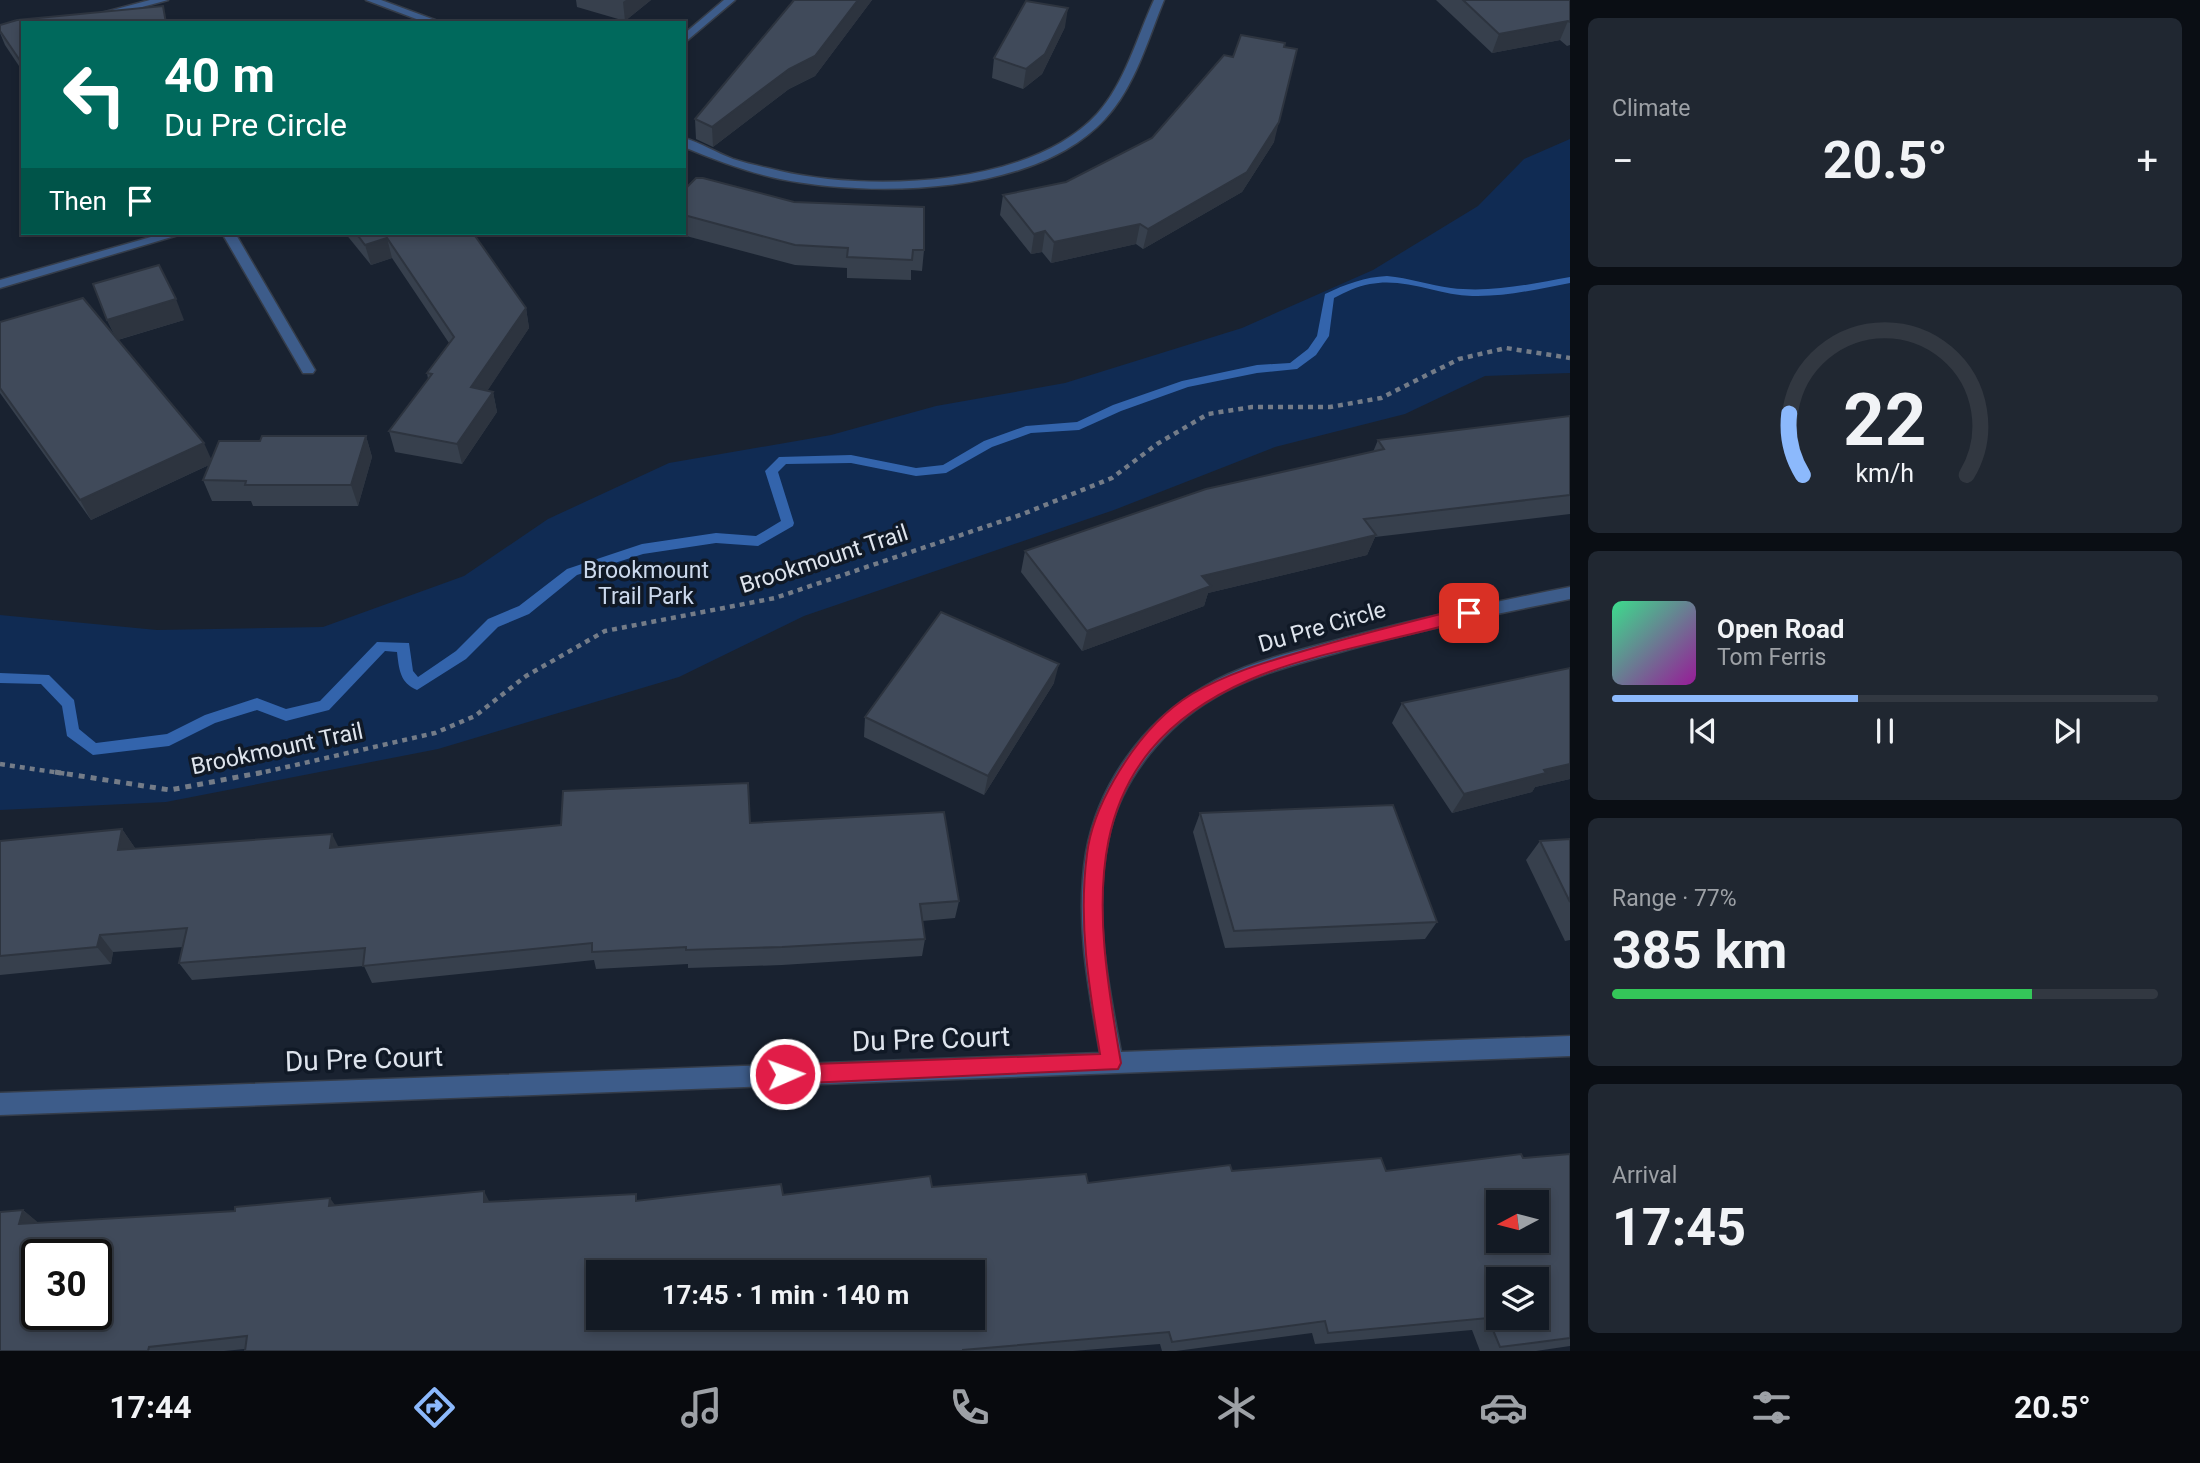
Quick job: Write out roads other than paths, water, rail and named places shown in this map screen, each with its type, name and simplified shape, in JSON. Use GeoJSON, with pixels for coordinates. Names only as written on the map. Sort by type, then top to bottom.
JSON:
{"type":"FeatureCollection","features":[{"type":"Feature","properties":{"kind":"street"},"geometry":{"type":"LineString","coordinates":[[77,21],[163,0]]}},
{"type":"Feature","properties":{"kind":"street"},"geometry":{"type":"LineString","coordinates":[[371,0],[432,21]]}},
{"type":"Feature","properties":{"kind":"street"},"geometry":{"type":"LineString","coordinates":[[686,38],[730,0]]}},
{"type":"Feature","properties":{"kind":"street"},"geometry":{"type":"LineString","coordinates":[[686,143],[751,171],[815,182],[878,186],[946,181],[1005,170],[1068,142],[1101,118],[1118,90],[1159,0]]}},
{"type":"Feature","properties":{"kind":"street"},"geometry":{"type":"LineString","coordinates":[[0,284],[171,235]]}},
{"type":"Feature","properties":{"kind":"street"},"geometry":{"type":"LineString","coordinates":[[229,235],[308,370]]}},
{"type":"Feature","properties":{"kind":"street","name":"Du Pre Circle"},"geometry":{"type":"LineString","coordinates":[[1112,1063],[1097,981],[1092,905],[1096,851],[1111,800],[1134,761],[1163,727],[1196,699],[1246,675],[1272,666],[1409,627],[1570,593]]}},
{"type":"Feature","properties":{"kind":"street","name":"Du Pre Court"},"geometry":{"type":"LineString","coordinates":[[0,1104],[1570,1046]]}},
{"type":"Feature","properties":{"kind":"waterway"},"geometry":{"type":"LineString","coordinates":[[0,678],[44,679],[69,704],[72,732],[93,749],[169,740],[210,719],[257,704],[286,715],[324,706],[382,646],[404,647],[406,673],[417,685],[461,655],[493,623],[524,610],[572,572],[642,549],[716,538],[758,541],[788,523],[771,471],[783,460],[851,459],[916,472],[946,469],[988,444],[1030,429],[1079,426],[1117,408],[1186,384],[1257,369],[1293,366],[1312,352],[1323,336],[1329,296],[1352,285],[1387,279],[1452,291],[1486,293],[1570,280]]}},
{"type":"Feature","properties":{"kind":"park label","name":"Brookmount Trail Park"},"geometry":{"type":"Point","coordinates":[646,583]}}]}
